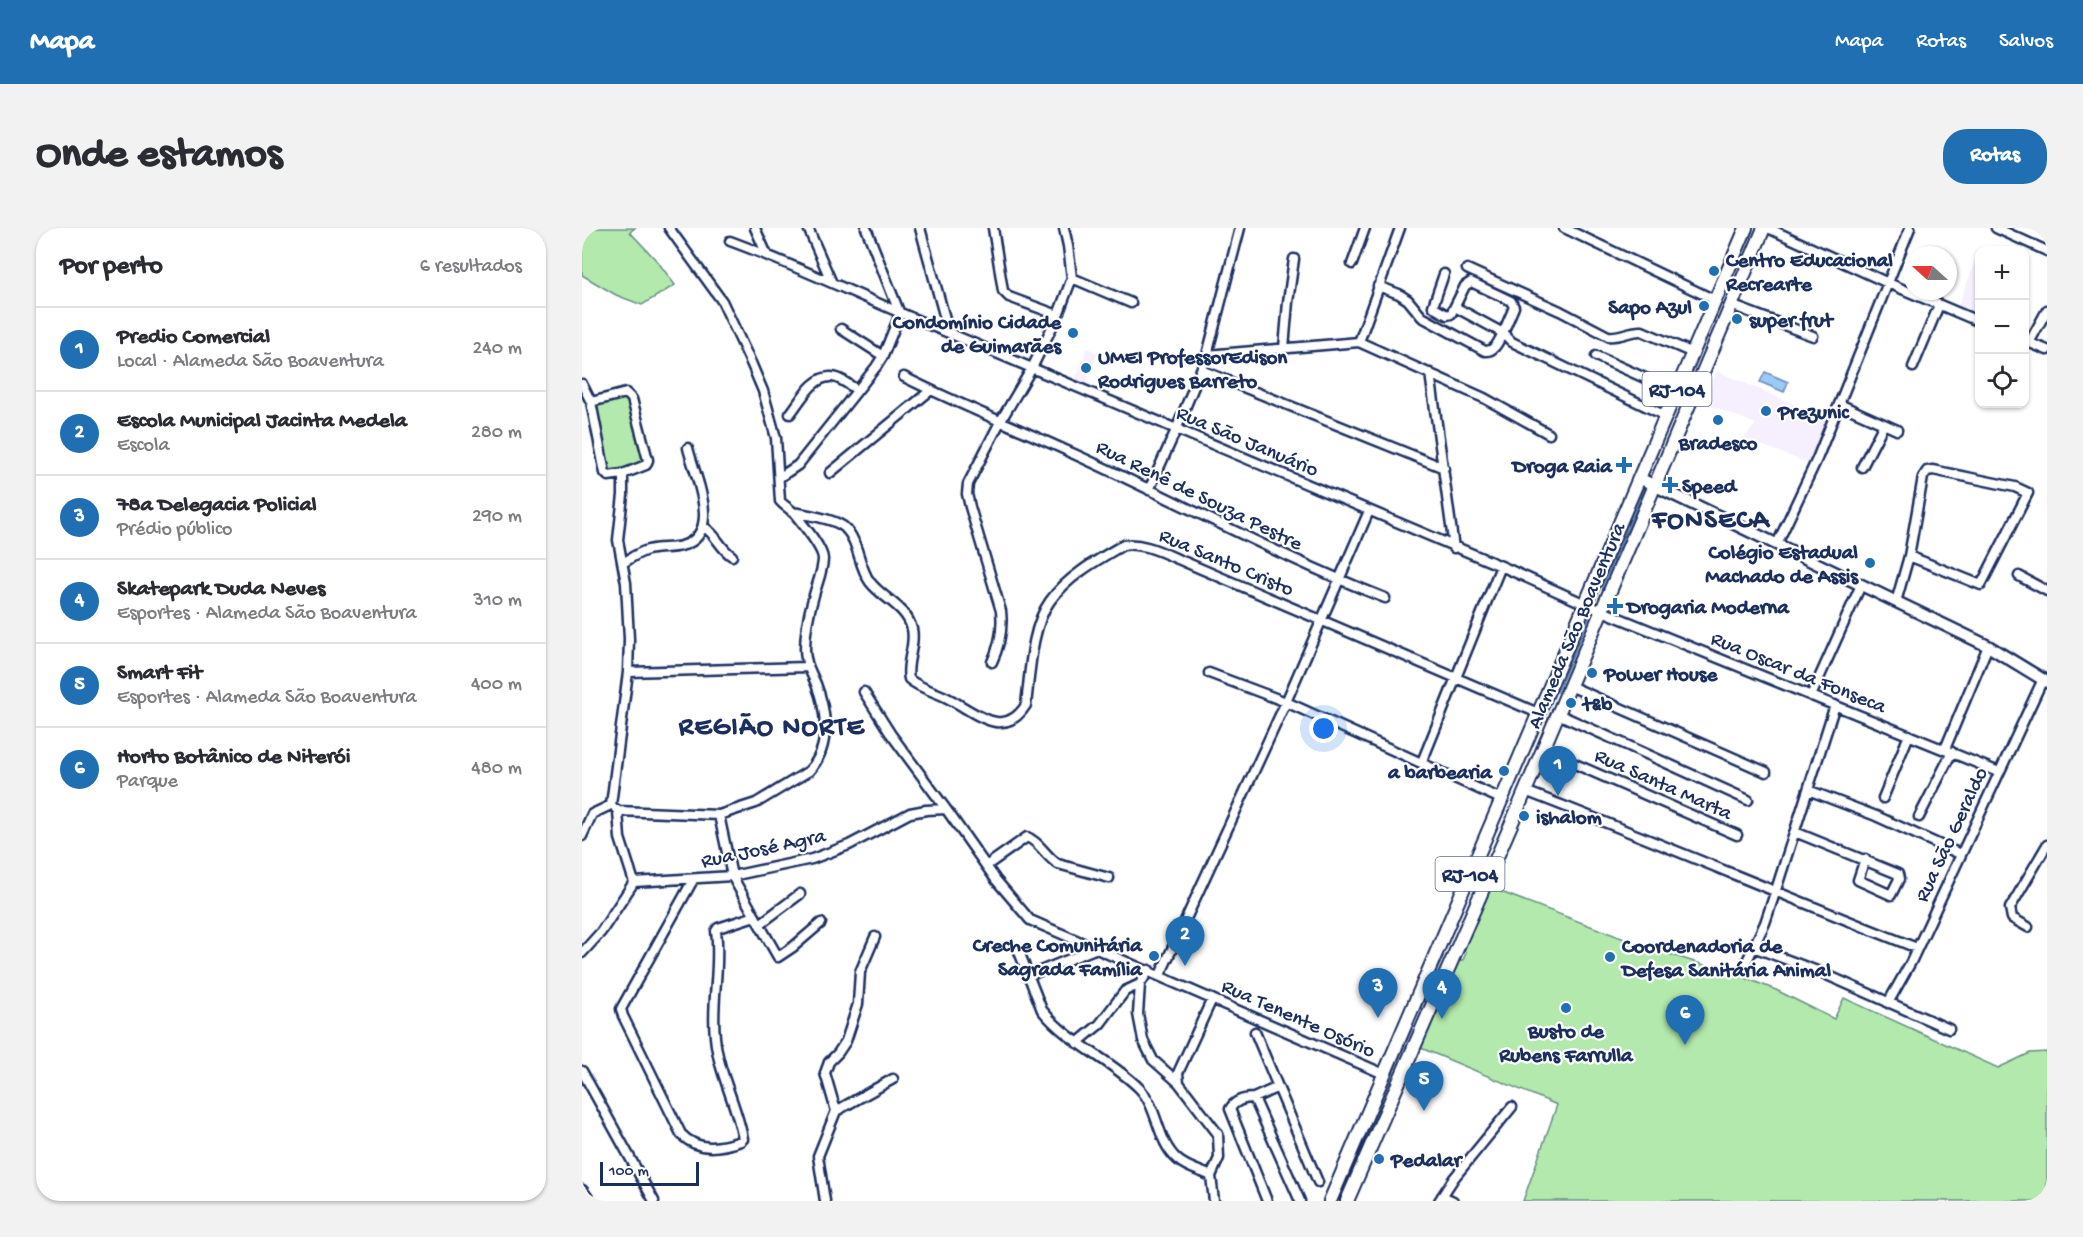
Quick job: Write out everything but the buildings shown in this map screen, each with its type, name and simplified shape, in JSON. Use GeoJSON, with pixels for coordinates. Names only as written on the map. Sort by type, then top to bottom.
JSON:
{"type":"FeatureCollection","features":[{"type":"Feature","properties":{"kind":"highway","name":"Alameda São Boaventura"},"geometry":{"type":"LineString","coordinates":[[1330,1201],[1746,228]]}},
{"type":"Feature","properties":{"kind":"highway","name":"Alameda São Boaventura"},"geometry":{"type":"LineString","coordinates":[[1347,1201],[1400,1083],[1731,305],[1766,228]]}},
{"type":"Feature","properties":{"kind":"main road"},"geometry":{"type":"LineString","coordinates":[[1639,478],[1988,646],[2045,681]]}},
{"type":"Feature","properties":{"kind":"main road"},"geometry":{"type":"LineString","coordinates":[[582,1191],[589,1201]]}},
{"type":"Feature","properties":{"kind":"street"},"geometry":{"type":"LineString","coordinates":[[582,836],[592,814],[614,808],[719,815],[756,803],[798,778],[814,765],[824,745],[825,724],[821,702],[807,667],[805,651],[806,631],[823,559],[819,549],[792,512],[780,501],[776,438],[763,391],[737,330],[722,301],[669,228]]}},
{"type":"Feature","properties":{"kind":"street"},"geometry":{"type":"LineString","coordinates":[[755,228],[767,255]]}},
{"type":"Feature","properties":{"kind":"street"},"geometry":{"type":"LineString","coordinates":[[808,228],[832,284]]}},
{"type":"Feature","properties":{"kind":"street"},"geometry":{"type":"LineString","coordinates":[[780,477],[798,465],[883,356],[900,314],[866,228]]}},
{"type":"Feature","properties":{"kind":"street"},"geometry":{"type":"LineString","coordinates":[[920,228],[949,333]]}},
{"type":"Feature","properties":{"kind":"street"},"geometry":{"type":"LineString","coordinates":[[993,228],[1003,291],[1009,297],[1058,315]]}},
{"type":"Feature","properties":{"kind":"street"},"geometry":{"type":"LineString","coordinates":[[992,662],[1003,625],[1001,611],[967,494],[970,478],[1032,368],[1058,315],[1072,278],[1064,228]]}},
{"type":"Feature","properties":{"kind":"street"},"geometry":{"type":"LineString","coordinates":[[1149,490],[1207,355],[1240,228]]}},
{"type":"Feature","properties":{"kind":"street"},"geometry":{"type":"LineString","coordinates":[[1352,264],[1365,228]]}},
{"type":"Feature","properties":{"kind":"street"},"geometry":{"type":"LineString","coordinates":[[1564,228],[1715,300]]}},
{"type":"Feature","properties":{"kind":"street"},"geometry":{"type":"LineString","coordinates":[[1766,228],[1975,320]]}},
{"type":"Feature","properties":{"kind":"street"},"geometry":{"type":"LineString","coordinates":[[1777,544],[1817,459],[1910,228]]}},
{"type":"Feature","properties":{"kind":"street"},"geometry":{"type":"LineString","coordinates":[[1996,228],[2047,251]]}},
{"type":"Feature","properties":{"kind":"street"},"geometry":{"type":"LineString","coordinates":[[1359,342],[1396,229]]}},
{"type":"Feature","properties":{"kind":"street","name":"Rua São Januário"},"geometry":{"type":"LineString","coordinates":[[730,241],[1586,604]]}},
{"type":"Feature","properties":{"kind":"street"},"geometry":{"type":"LineString","coordinates":[[1284,348],[1294,259]]}},
{"type":"Feature","properties":{"kind":"street"},"geometry":{"type":"LineString","coordinates":[[1467,269],[1560,311],[1608,336],[1615,337],[1642,331],[1692,353]]}},
{"type":"Feature","properties":{"kind":"street"},"geometry":{"type":"LineString","coordinates":[[1378,286],[1408,300],[1422,317],[1485,351],[1490,351],[1503,333],[1514,307],[1511,301],[1471,282],[1465,286],[1449,315],[1433,306],[1444,274]]}},
{"type":"Feature","properties":{"kind":"street"},"geometry":{"type":"LineString","coordinates":[[1072,278],[1131,303]]}},
{"type":"Feature","properties":{"kind":"street"},"geometry":{"type":"LineString","coordinates":[[1913,367],[1939,304]]}},
{"type":"Feature","properties":{"kind":"street"},"geometry":{"type":"LineString","coordinates":[[1731,305],[1814,336]]}},
{"type":"Feature","properties":{"kind":"street"},"geometry":{"type":"LineString","coordinates":[[1455,307],[1503,333],[1512,342],[1666,416]]}},
{"type":"Feature","properties":{"kind":"street"},"geometry":{"type":"LineString","coordinates":[[2029,339],[2047,310]]}},
{"type":"Feature","properties":{"kind":"street"},"geometry":{"type":"LineString","coordinates":[[841,329],[883,356]]}},
{"type":"Feature","properties":{"kind":"street"},"geometry":{"type":"LineString","coordinates":[[1207,355],[1359,342],[1484,398],[1549,434]]}},
{"type":"Feature","properties":{"kind":"street"},"geometry":{"type":"LineString","coordinates":[[2029,343],[2047,350]]}},
{"type":"Feature","properties":{"kind":"street"},"geometry":{"type":"LineString","coordinates":[[1596,356],[1676,392]]}},
{"type":"Feature","properties":{"kind":"street"},"geometry":{"type":"LineString","coordinates":[[1201,370],[1444,468]]}},
{"type":"Feature","properties":{"kind":"street"},"geometry":{"type":"LineString","coordinates":[[1430,373],[1454,548]]}},
{"type":"Feature","properties":{"kind":"street"},"geometry":{"type":"LineString","coordinates":[[790,414],[814,383],[825,378],[834,376],[857,390]]}},
{"type":"Feature","properties":{"kind":"street","name":"Rua Renê de Souza Pestre"},"geometry":{"type":"LineString","coordinates":[[904,377],[1000,422],[1074,453],[1338,579],[1385,598]]}},
{"type":"Feature","properties":{"kind":"street"},"geometry":{"type":"LineString","coordinates":[[582,384],[591,402],[605,473],[608,476],[623,474],[646,465],[648,460],[632,399],[626,393],[591,402]]}},
{"type":"Feature","properties":{"kind":"street"},"geometry":{"type":"LineString","coordinates":[[830,473],[931,390]]}},
{"type":"Feature","properties":{"kind":"street"},"geometry":{"type":"LineString","coordinates":[[1839,404],[1897,430]]}},
{"type":"Feature","properties":{"kind":"street"},"geometry":{"type":"LineString","coordinates":[[1862,467],[1884,424]]}},
{"type":"Feature","properties":{"kind":"street"},"geometry":{"type":"LineString","coordinates":[[623,563],[649,549],[682,546],[694,539],[704,527],[703,504],[688,448]]}},
{"type":"Feature","properties":{"kind":"street"},"geometry":{"type":"LineString","coordinates":[[1896,602],[1909,556],[1923,477],[1927,471],[1933,470],[2015,487],[2028,493],[1981,585],[1909,556]]}},
{"type":"Feature","properties":{"kind":"street"},"geometry":{"type":"LineString","coordinates":[[582,953],[601,933],[634,882],[620,838],[614,808],[628,672],[628,628],[623,563],[618,540],[623,474]]}},
{"type":"Feature","properties":{"kind":"street"},"geometry":{"type":"LineString","coordinates":[[1160,975],[1286,702],[1369,511]]}},
{"type":"Feature","properties":{"kind":"street","name":"Rua Santo Cristo"},"geometry":{"type":"LineString","coordinates":[[792,512],[809,514],[845,527],[854,542],[858,559],[868,580],[900,608],[910,622],[913,644],[909,679],[950,699],[982,719],[992,722],[1001,723],[1014,718],[1026,705],[1036,636],[1050,601],[1072,578],[1123,545],[1144,545],[1538,712]]}},
{"type":"Feature","properties":{"kind":"street"},"geometry":{"type":"LineString","coordinates":[[704,527],[713,533],[721,547],[732,556]]}},
{"type":"Feature","properties":{"kind":"street"},"geometry":{"type":"LineString","coordinates":[[1422,762],[1458,678],[1501,566]]}},
{"type":"Feature","properties":{"kind":"street"},"geometry":{"type":"LineString","coordinates":[[2019,576],[2046,589]]}},
{"type":"Feature","properties":{"kind":"street"},"geometry":{"type":"LineString","coordinates":[[1811,696],[1861,585]]}},
{"type":"Feature","properties":{"kind":"street","name":"Rua Oscar da Fonseca"},"geometry":{"type":"LineString","coordinates":[[1586,604],[1999,772]]}},
{"type":"Feature","properties":{"kind":"street"},"geometry":{"type":"LineString","coordinates":[[1919,817],[1948,751],[1988,646]]}},
{"type":"Feature","properties":{"kind":"street"},"geometry":{"type":"LineString","coordinates":[[628,672],[807,667]]}},
{"type":"Feature","properties":{"kind":"street"},"geometry":{"type":"LineString","coordinates":[[1209,673],[1286,702],[1501,799]]}},
{"type":"Feature","properties":{"kind":"street","name":"Rua São Geraldo"},"geometry":{"type":"LineString","coordinates":[[1888,1003],[1917,948],[1999,772],[2045,681]]}},
{"type":"Feature","properties":{"kind":"street"},"geometry":{"type":"LineString","coordinates":[[1570,686],[1766,772]]}},
{"type":"Feature","properties":{"kind":"street","name":"Rua Tenente Osório"},"geometry":{"type":"LineString","coordinates":[[864,692],[890,733],[986,866],[1012,901],[1030,920],[1384,1074]]}},
{"type":"Feature","properties":{"kind":"street"},"geometry":{"type":"LineString","coordinates":[[1744,967],[1765,923],[1834,705]]}},
{"type":"Feature","properties":{"kind":"street"},"geometry":{"type":"LineString","coordinates":[[1558,714],[1748,800]]}},
{"type":"Feature","properties":{"kind":"street"},"geometry":{"type":"LineString","coordinates":[[1883,798],[1909,735]]}},
{"type":"Feature","properties":{"kind":"street","name":"Rua Santa Marta"},"geometry":{"type":"LineString","coordinates":[[1543,750],[1737,835]]}},
{"type":"Feature","properties":{"kind":"street"},"geometry":{"type":"LineString","coordinates":[[1808,790],[1876,816],[1960,854]]}},
{"type":"Feature","properties":{"kind":"street"},"geometry":{"type":"LineString","coordinates":[[1525,791],[1917,948]]}},
{"type":"Feature","properties":{"kind":"street","name":"Rua José Agra"},"geometry":{"type":"LineString","coordinates":[[634,882],[732,876],[822,856],[849,845],[910,813],[946,809]]}},
{"type":"Feature","properties":{"kind":"street"},"geometry":{"type":"LineString","coordinates":[[719,815],[732,876],[779,957],[821,923]]}},
{"type":"Feature","properties":{"kind":"street"},"geometry":{"type":"LineString","coordinates":[[1795,832],[1866,859],[1898,874],[1899,879],[1891,895],[1858,880],[1866,859]]}},
{"type":"Feature","properties":{"kind":"street"},"geometry":{"type":"LineString","coordinates":[[986,866],[1027,837],[1058,864],[1109,878]]}},
{"type":"Feature","properties":{"kind":"street"},"geometry":{"type":"LineString","coordinates":[[2028,927],[2012,918],[2010,908],[2047,845]]}},
{"type":"Feature","properties":{"kind":"street"},"geometry":{"type":"LineString","coordinates":[[693,880],[621,1012],[681,1134],[687,1140],[713,1148],[741,1142],[743,1139],[715,1039],[718,946],[716,931],[718,928],[757,920],[800,894]]}},
{"type":"Feature","properties":{"kind":"street"},"geometry":{"type":"LineString","coordinates":[[825,1201],[818,1156],[836,1111],[825,1073],[828,1064],[846,1041],[858,1004],[860,972],[875,937]]}},
{"type":"Feature","properties":{"kind":"street"},"geometry":{"type":"LineString","coordinates":[[1753,946],[1820,972],[1949,1029]]}},
{"type":"Feature","properties":{"kind":"street"},"geometry":{"type":"LineString","coordinates":[[1028,976],[1096,948]]}},
{"type":"Feature","properties":{"kind":"street"},"geometry":{"type":"LineString","coordinates":[[1018,949],[1042,1010],[1077,1042],[1138,1087],[1146,1096],[1163,1142],[1176,1160],[1212,1176]]}},
{"type":"Feature","properties":{"kind":"street"},"geometry":{"type":"LineString","coordinates":[[1149,970],[1140,984],[1138,1021],[1143,1041],[1153,1060],[1179,1083],[1218,1134],[1219,1158],[1212,1176],[1214,1201]]}},
{"type":"Feature","properties":{"kind":"street"},"geometry":{"type":"LineString","coordinates":[[1077,1042],[1100,1024],[1125,991],[1140,984]]}},
{"type":"Feature","properties":{"kind":"street"},"geometry":{"type":"LineString","coordinates":[[1179,1083],[1178,1070],[1212,999]]}},
{"type":"Feature","properties":{"kind":"street"},"geometry":{"type":"LineString","coordinates":[[1254,1032],[1318,1182]]}},
{"type":"Feature","properties":{"kind":"street"},"geometry":{"type":"LineString","coordinates":[[582,1071],[654,1201]]}},
{"type":"Feature","properties":{"kind":"street"},"geometry":{"type":"LineString","coordinates":[[836,1111],[893,1079]]}},
{"type":"Feature","properties":{"kind":"street"},"geometry":{"type":"LineString","coordinates":[[1267,1201],[1230,1109],[1233,1104],[1245,1098],[1254,1098],[1278,1088]]}},
{"type":"Feature","properties":{"kind":"street"},"geometry":{"type":"LineString","coordinates":[[1254,1098],[1300,1201]]}},
{"type":"Feature","properties":{"kind":"street"},"geometry":{"type":"LineString","coordinates":[[1453,1201],[1441,1198],[1454,1178],[1512,1107]]}},
{"type":"Feature","properties":{"kind":"shaded area"},"geometry":{"type":"Polygon","coordinates":[[[1975,263],[1975,317],[1957,309],[1975,263]]]}},
{"type":"Feature","properties":{"kind":"shaded area","name":"UMEI ProfessorEdison Rodrigues Barreto"},"geometry":{"type":"Polygon","coordinates":[[[1087,348],[1098,353],[1084,387],[1074,383],[1087,348]]]}},
{"type":"Feature","properties":{"kind":"shaded area","name":"Prezunic"},"geometry":{"type":"Polygon","coordinates":[[[1717,371],[1827,419],[1810,464],[1744,438],[1756,424],[1704,403],[1717,371]]]}},
{"type":"Feature","properties":{"kind":"shaded area"},"geometry":{"type":"Polygon","coordinates":[[[1552,772],[1570,779],[1565,792],[1547,785],[1552,772]]]}},
{"type":"Feature","properties":{"kind":"green space"},"geometry":{"type":"Polygon","coordinates":[[[582,228],[635,228],[630,232],[658,262],[675,285],[642,305],[616,295],[582,275],[582,228]]]}},
{"type":"Feature","properties":{"kind":"green space"},"geometry":{"type":"Polygon","coordinates":[[[627,396],[647,462],[609,471],[596,405],[627,396]]]}},
{"type":"Feature","properties":{"kind":"green space"},"geometry":{"type":"Polygon","coordinates":[[[1488,887],[1643,946],[1743,977],[1776,990],[1834,1019],[1844,998],[1998,1068],[2030,1053],[2047,1052],[2047,1201],[1523,1201],[1557,1105],[1421,1048],[1456,960],[1463,960],[1466,953],[1462,947],[1488,887]]]}},
{"type":"Feature","properties":{"kind":"water"},"geometry":{"type":"Polygon","coordinates":[[[1765,372],[1788,382],[1784,392],[1760,382],[1765,372]]]}},
{"type":"Feature","properties":{"kind":"waterway"},"geometry":{"type":"LineString","coordinates":[[1602,587],[1644,489]]}},
{"type":"Feature","properties":{"kind":"waterway"},"geometry":{"type":"LineString","coordinates":[[1557,692],[1590,615]]}},
{"type":"Feature","properties":{"kind":"waterway"},"geometry":{"type":"LineString","coordinates":[[1368,1130],[1443,956]]}},
{"type":"Feature","properties":{"kind":"place","name":"Centro Educacional Recrearte"},"geometry":{"type":"Point","coordinates":[1714,271]}},
{"type":"Feature","properties":{"kind":"place","name":"Sapo Azul"},"geometry":{"type":"Point","coordinates":[1704,306]}},
{"type":"Feature","properties":{"kind":"place","name":"super frut"},"geometry":{"type":"Point","coordinates":[1737,319]}},
{"type":"Feature","properties":{"kind":"place","name":"Condomínio Cidade de Guimarães"},"geometry":{"type":"Point","coordinates":[1073,333]}},
{"type":"Feature","properties":{"kind":"place","name":"UMEI ProfessorEdison Rodrigues Barreto"},"geometry":{"type":"Point","coordinates":[1086,368]}},
{"type":"Feature","properties":{"kind":"place","name":"Prezunic"},"geometry":{"type":"Point","coordinates":[1766,411]}},
{"type":"Feature","properties":{"kind":"place","name":"Bradesco"},"geometry":{"type":"Point","coordinates":[1718,420]}},
{"type":"Feature","properties":{"kind":"place","name":"Droga Raia"},"geometry":{"type":"Point","coordinates":[1624,465]}},
{"type":"Feature","properties":{"kind":"place","name":"Speed"},"geometry":{"type":"Point","coordinates":[1670,485]}},
{"type":"Feature","properties":{"kind":"place","name":"Colégio Estadual Machado de Assis"},"geometry":{"type":"Point","coordinates":[1870,563]}},
{"type":"Feature","properties":{"kind":"place","name":"Drogaria Moderna"},"geometry":{"type":"Point","coordinates":[1615,606]}},
{"type":"Feature","properties":{"kind":"place","name":"Power House"},"geometry":{"type":"Point","coordinates":[1592,673]}},
{"type":"Feature","properties":{"kind":"place","name":"t&b"},"geometry":{"type":"Point","coordinates":[1571,703]}},
{"type":"Feature","properties":{"kind":"place","name":"a barbearia"},"geometry":{"type":"Point","coordinates":[1504,771]}},
{"type":"Feature","properties":{"kind":"place","name":"Predio Comercial"},"geometry":{"type":"Point","coordinates":[1558,796]}},
{"type":"Feature","properties":{"kind":"place","name":"ishalom"},"geometry":{"type":"Point","coordinates":[1524,816]}},
{"type":"Feature","properties":{"kind":"place","name":"Creche Comunitária Sagrada Família"},"geometry":{"type":"Point","coordinates":[1154,956]}},
{"type":"Feature","properties":{"kind":"place","name":"Coordenadoria de Defesa Sanitária Animal"},"geometry":{"type":"Point","coordinates":[1610,957]}},
{"type":"Feature","properties":{"kind":"place","name":"Escola Municipal Jacinta Medela"},"geometry":{"type":"Point","coordinates":[1185,966]}},
{"type":"Feature","properties":{"kind":"place","name":"Busto de Rubens Farrulla"},"geometry":{"type":"Point","coordinates":[1566,1008]}},
{"type":"Feature","properties":{"kind":"place","name":"78a Delegacia Policial"},"geometry":{"type":"Point","coordinates":[1378,1018]}},
{"type":"Feature","properties":{"kind":"place","name":"Skatepark Duda Neves"},"geometry":{"type":"Point","coordinates":[1442,1019]}},
{"type":"Feature","properties":{"kind":"place","name":"Horto Botânico de Niterói"},"geometry":{"type":"Point","coordinates":[1685,1045]}},
{"type":"Feature","properties":{"kind":"place","name":"Smart Fit"},"geometry":{"type":"Point","coordinates":[1424,1111]}},
{"type":"Feature","properties":{"kind":"place","name":"Pedalar"},"geometry":{"type":"Point","coordinates":[1379,1159]}},
{"type":"Feature","properties":{"kind":"district","name":"FONSECA"},"geometry":{"type":"Point","coordinates":[1711,518]}},
{"type":"Feature","properties":{"kind":"district","name":"REGIÃO NORTE"},"geometry":{"type":"Point","coordinates":[772,725]}}]}
